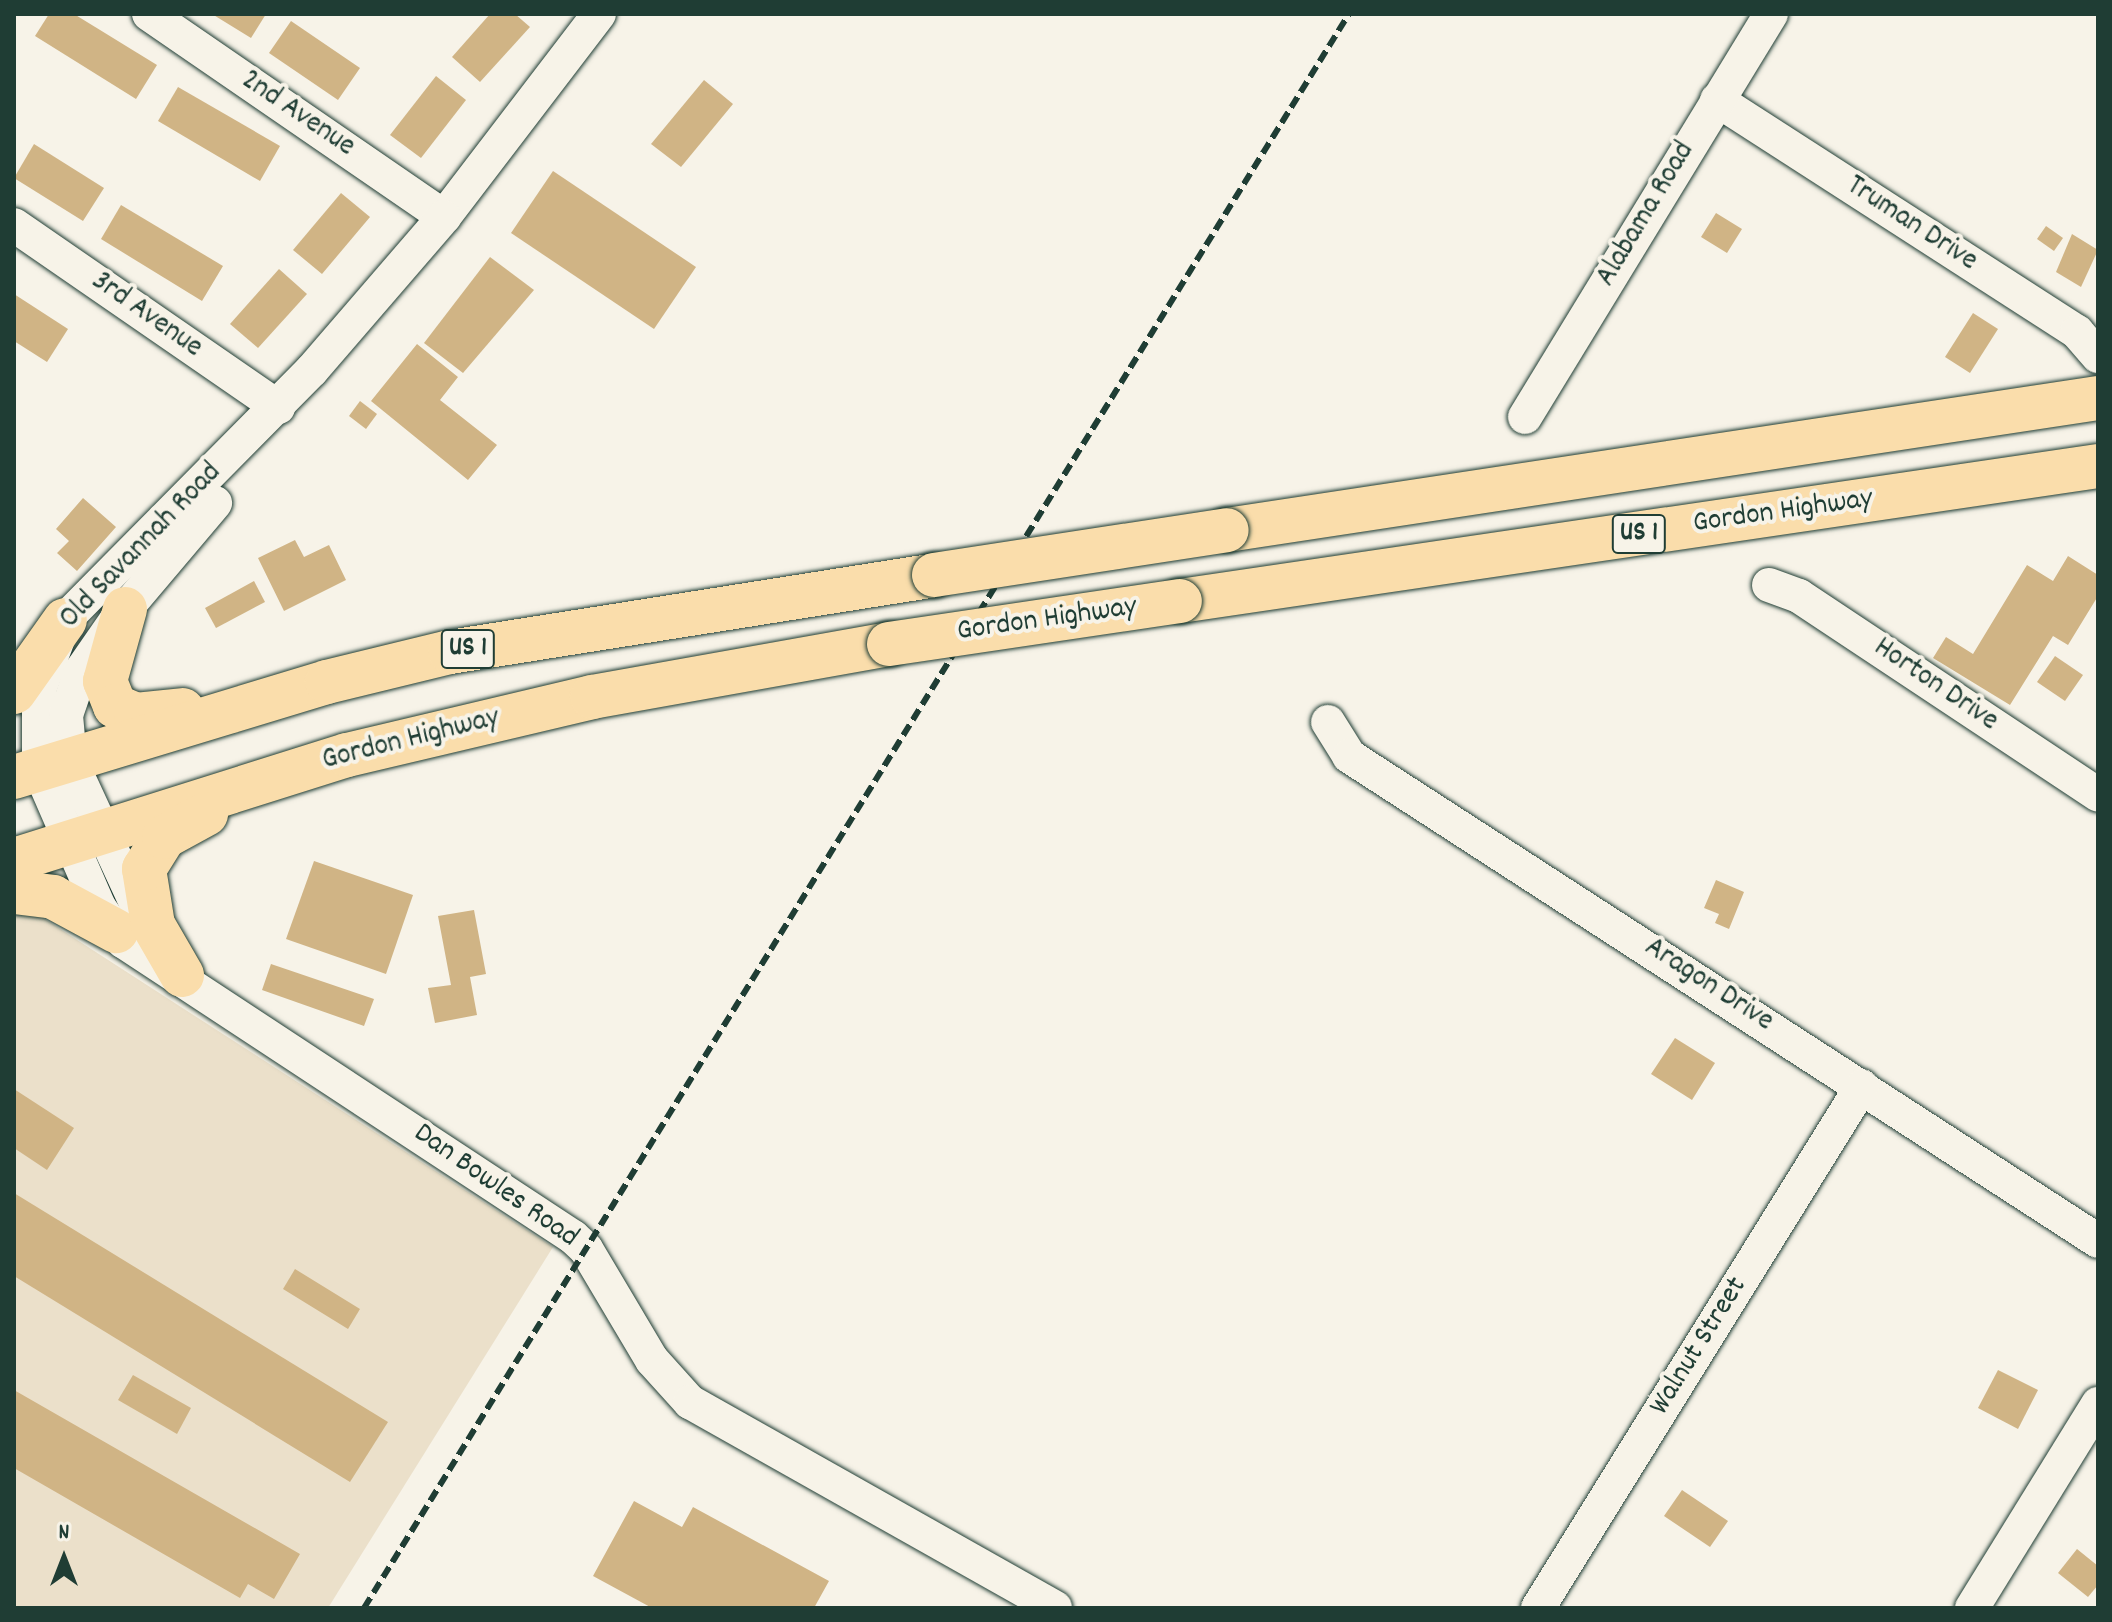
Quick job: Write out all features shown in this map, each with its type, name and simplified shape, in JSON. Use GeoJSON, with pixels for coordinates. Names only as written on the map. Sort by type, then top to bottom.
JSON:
{"type":"FeatureCollection","features":[{"type":"Feature","properties":{"kind":"highway","name":"Gordon Highway"},"geometry":{"type":"LineString","coordinates":[[41,769],[261,702],[557,632],[2098,398]]}},
{"type":"Feature","properties":{"kind":"highway","name":"Gordon Highway"},"geometry":{"type":"LineString","coordinates":[[14,860],[307,767],[592,697],[889,644],[2098,466]]}},
{"type":"Feature","properties":{"kind":"highway"},"geometry":{"type":"LineString","coordinates":[[125,609],[105,681],[115,706],[136,715],[261,702]]}},
{"type":"Feature","properties":{"kind":"highway"},"geometry":{"type":"LineString","coordinates":[[14,692],[65,620]]}},
{"type":"Feature","properties":{"kind":"highway"},"geometry":{"type":"LineString","coordinates":[[182,975],[145,903],[144,869],[151,851],[182,825],[307,767]]}},
{"type":"Feature","properties":{"kind":"highway"},"geometry":{"type":"LineString","coordinates":[[14,892],[53,897],[116,931]]}},
{"type":"Feature","properties":{"kind":"street","name":"2nd Avenue"},"geometry":{"type":"LineString","coordinates":[[149,14],[444,217]]}},
{"type":"Feature","properties":{"kind":"street","name":"Alabama Road"},"geometry":{"type":"LineString","coordinates":[[1525,417],[1771,14]]}},
{"type":"Feature","properties":{"kind":"street","name":"Old Savannah Road"},"geometry":{"type":"LineString","coordinates":[[88,835],[41,769],[39,690],[65,620],[278,407],[444,217],[588,18]]}},
{"type":"Feature","properties":{"kind":"street","name":"Truman Drive"},"geometry":{"type":"LineString","coordinates":[[1717,100],[2077,332],[2098,356]]}},
{"type":"Feature","properties":{"kind":"street","name":"3rd Avenue"},"geometry":{"type":"LineString","coordinates":[[14,225],[278,407]]}},
{"type":"Feature","properties":{"kind":"street","name":"Old Savannah Road"},"geometry":{"type":"LineString","coordinates":[[41,769],[70,697],[125,609],[259,453],[278,407]]}},
{"type":"Feature","properties":{"kind":"street","name":"Horton Drive"},"geometry":{"type":"LineString","coordinates":[[1769,585],[1799,596],[2098,795]]}},
{"type":"Feature","properties":{"kind":"street","name":"Aragon Drive"},"geometry":{"type":"LineString","coordinates":[[1328,722],[1349,756],[2098,1241]]}},
{"type":"Feature","properties":{"kind":"street","name":"Dan Bowles Road"},"geometry":{"type":"LineString","coordinates":[[88,835],[116,931],[150,960],[182,975],[573,1237],[586,1249],[652,1360],[690,1402],[1055,1608]]}},
{"type":"Feature","properties":{"kind":"street","name":"Dan Bowles Road"},"geometry":{"type":"LineString","coordinates":[[88,835],[150,932],[182,975]]}},
{"type":"Feature","properties":{"kind":"street","name":"Walnut Street"},"geometry":{"type":"LineString","coordinates":[[1538,1608],[1862,1086]]}},
{"type":"Feature","properties":{"kind":"street"},"geometry":{"type":"LineString","coordinates":[[1972,1608],[2098,1404]]}},
{"type":"Feature","properties":{"kind":"shaded area"},"geometry":{"type":"Polygon","coordinates":[[[14,912],[40,916],[553,1247],[328,1608],[14,1608],[14,912]]]}},
{"type":"Feature","properties":{"kind":"building"},"geometry":{"type":"Polygon","coordinates":[[[49,14],[74,14],[157,65],[136,99],[35,36],[49,14]]]}},
{"type":"Feature","properties":{"kind":"building"},"geometry":{"type":"Polygon","coordinates":[[[212,14],[266,14],[251,38],[212,14]]]}},
{"type":"Feature","properties":{"kind":"building"},"geometry":{"type":"Polygon","coordinates":[[[490,14],[515,14],[530,27],[480,82],[452,57],[490,14]]]}},
{"type":"Feature","properties":{"kind":"building"},"geometry":{"type":"Polygon","coordinates":[[[291,21],[360,68],[338,100],[269,53],[291,21]]]}},
{"type":"Feature","properties":{"kind":"building"},"geometry":{"type":"Polygon","coordinates":[[[436,76],[466,100],[421,158],[390,135],[436,76]]]}},
{"type":"Feature","properties":{"kind":"building"},"geometry":{"type":"Polygon","coordinates":[[[704,80],[733,104],[681,167],[651,144],[704,80]]]}},
{"type":"Feature","properties":{"kind":"building"},"geometry":{"type":"Polygon","coordinates":[[[178,87],[280,146],[260,181],[158,121],[178,87]]]}},
{"type":"Feature","properties":{"kind":"building"},"geometry":{"type":"Polygon","coordinates":[[[34,144],[104,188],[83,221],[14,178],[34,144]]]}},
{"type":"Feature","properties":{"kind":"building"},"geometry":{"type":"Polygon","coordinates":[[[553,171],[696,267],[654,329],[511,233],[553,171]]]}},
{"type":"Feature","properties":{"kind":"building"},"geometry":{"type":"Polygon","coordinates":[[[341,193],[370,217],[322,274],[293,250],[341,193]]]}},
{"type":"Feature","properties":{"kind":"building"},"geometry":{"type":"Polygon","coordinates":[[[121,205],[223,266],[202,301],[101,239],[121,205]]]}},
{"type":"Feature","properties":{"kind":"building"},"geometry":{"type":"Polygon","coordinates":[[[1716,213],[1742,229],[1727,253],[1701,237],[1716,213]]]}},
{"type":"Feature","properties":{"kind":"building"},"geometry":{"type":"Polygon","coordinates":[[[2046,226],[2063,238],[2054,251],[2037,239],[2046,226]]]}},
{"type":"Feature","properties":{"kind":"building"},"geometry":{"type":"Polygon","coordinates":[[[2072,234],[2098,250],[2081,287],[2056,272],[2072,234]]]}},
{"type":"Feature","properties":{"kind":"building"},"geometry":{"type":"Polygon","coordinates":[[[490,257],[534,290],[463,373],[424,343],[490,257]]]}},
{"type":"Feature","properties":{"kind":"building"},"geometry":{"type":"Polygon","coordinates":[[[279,269],[307,294],[258,348],[230,324],[279,269]]]}},
{"type":"Feature","properties":{"kind":"building"},"geometry":{"type":"Polygon","coordinates":[[[14,294],[68,329],[47,362],[14,341],[14,294]]]}},
{"type":"Feature","properties":{"kind":"building"},"geometry":{"type":"Polygon","coordinates":[[[1973,313],[1998,329],[1970,373],[1945,357],[1973,313]]]}},
{"type":"Feature","properties":{"kind":"building"},"geometry":{"type":"Polygon","coordinates":[[[417,344],[458,377],[440,400],[497,445],[468,480],[371,401],[417,344]]]}},
{"type":"Feature","properties":{"kind":"building"},"geometry":{"type":"Polygon","coordinates":[[[360,401],[377,414],[366,429],[349,416],[360,401]]]}},
{"type":"Feature","properties":{"kind":"building"},"geometry":{"type":"Polygon","coordinates":[[[83,498],[116,527],[77,571],[57,553],[69,541],[56,529],[83,498]]]}},
{"type":"Feature","properties":{"kind":"building"},"geometry":{"type":"Polygon","coordinates":[[[295,540],[304,557],[329,545],[346,580],[284,611],[258,558],[295,540]]]}},
{"type":"Feature","properties":{"kind":"building"},"geometry":{"type":"Polygon","coordinates":[[[2068,556],[2098,575],[2098,596],[2068,645],[2053,636],[2010,705],[1933,658],[1946,637],[1973,654],[2027,565],[2053,581],[2068,556]]]}},
{"type":"Feature","properties":{"kind":"building"},"geometry":{"type":"Polygon","coordinates":[[[254,581],[265,602],[216,628],[205,608],[254,581]]]}},
{"type":"Feature","properties":{"kind":"building"},"geometry":{"type":"Polygon","coordinates":[[[2055,656],[2083,675],[2065,701],[2037,682],[2055,656]]]}},
{"type":"Feature","properties":{"kind":"building"},"geometry":{"type":"Polygon","coordinates":[[[314,861],[413,895],[386,974],[286,939],[314,861]]]}},
{"type":"Feature","properties":{"kind":"building"},"geometry":{"type":"Polygon","coordinates":[[[1716,880],[1744,892],[1729,929],[1715,923],[1719,914],[1704,908],[1716,880]]]}},
{"type":"Feature","properties":{"kind":"building"},"geometry":{"type":"Polygon","coordinates":[[[474,910],[486,974],[470,977],[477,1015],[435,1023],[428,988],[451,985],[438,916],[474,910]]]}},
{"type":"Feature","properties":{"kind":"building"},"geometry":{"type":"Polygon","coordinates":[[[271,964],[374,999],[364,1026],[262,990],[271,964]]]}},
{"type":"Feature","properties":{"kind":"building"},"geometry":{"type":"Polygon","coordinates":[[[1675,1038],[1715,1063],[1692,1100],[1651,1074],[1675,1038]]]}},
{"type":"Feature","properties":{"kind":"building"},"geometry":{"type":"Polygon","coordinates":[[[14,1089],[74,1128],[47,1170],[14,1148],[14,1089]]]}},
{"type":"Feature","properties":{"kind":"building"},"geometry":{"type":"Polygon","coordinates":[[[14,1193],[388,1422],[350,1482],[14,1276],[14,1193]]]}},
{"type":"Feature","properties":{"kind":"building"},"geometry":{"type":"Polygon","coordinates":[[[295,1269],[360,1309],[348,1329],[283,1289],[295,1269]]]}},
{"type":"Feature","properties":{"kind":"building"},"geometry":{"type":"Polygon","coordinates":[[[1998,1370],[2038,1390],[2018,1429],[1978,1408],[1998,1370]]]}},
{"type":"Feature","properties":{"kind":"building"},"geometry":{"type":"Polygon","coordinates":[[[133,1375],[191,1408],[177,1434],[118,1400],[133,1375]]]}},
{"type":"Feature","properties":{"kind":"building"},"geometry":{"type":"Polygon","coordinates":[[[14,1390],[300,1554],[274,1599],[248,1584],[240,1598],[14,1468],[14,1390]]]}},
{"type":"Feature","properties":{"kind":"building"},"geometry":{"type":"Polygon","coordinates":[[[1682,1490],[1728,1521],[1710,1547],[1664,1516],[1682,1490]]]}},
{"type":"Feature","properties":{"kind":"building"},"geometry":{"type":"Polygon","coordinates":[[[634,1501],[682,1527],[693,1507],[829,1581],[814,1608],[652,1608],[593,1576],[634,1501]]]}},
{"type":"Feature","properties":{"kind":"building"},"geometry":{"type":"Polygon","coordinates":[[[2077,1549],[2098,1566],[2098,1585],[2088,1597],[2058,1573],[2077,1549]]]}},
{"type":"Feature","properties":{"kind":"railway"},"geometry":{"type":"LineString","coordinates":[[364,1608],[1349,14]]}}]}
